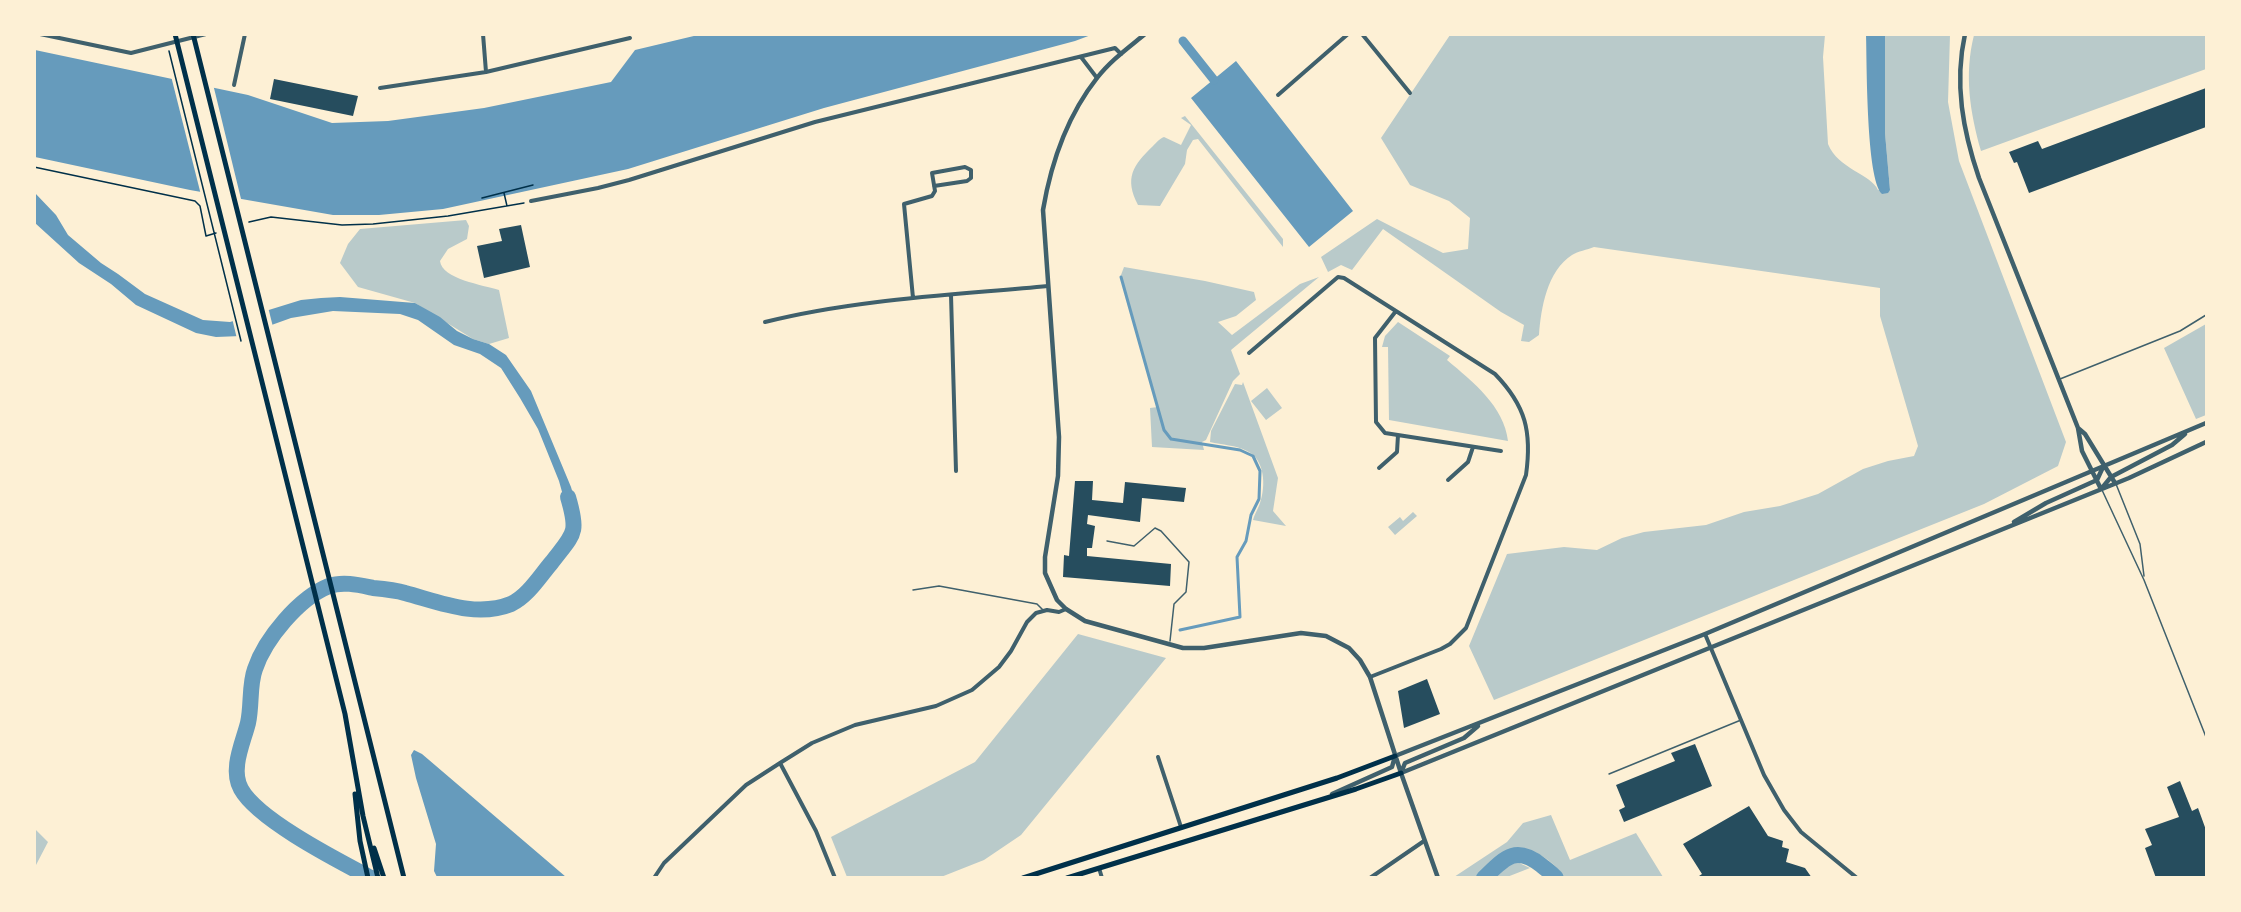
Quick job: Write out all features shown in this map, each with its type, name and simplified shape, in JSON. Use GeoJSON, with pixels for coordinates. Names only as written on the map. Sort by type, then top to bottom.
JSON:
{"type":"FeatureCollection","features":[{"type":"Feature","properties":{"kind":"main road"},"geometry":{"type":"LineString","coordinates":[[175,34],[345,714],[360,841],[368,878]]}},
{"type":"Feature","properties":{"kind":"main road"},"geometry":{"type":"LineString","coordinates":[[192,34],[404,877]]}},
{"type":"Feature","properties":{"kind":"main road"},"geometry":{"type":"LineString","coordinates":[[349,744],[363,816],[384,878]]}},
{"type":"Feature","properties":{"kind":"main road"},"geometry":{"type":"LineString","coordinates":[[1023,878],[1337,778],[1395,756]]}},
{"type":"Feature","properties":{"kind":"main road"},"geometry":{"type":"LineString","coordinates":[[1067,878],[1401,773]]}},
{"type":"Feature","properties":{"kind":"main road"},"geometry":{"type":"LineString","coordinates":[[378,865],[378,878]]}},
{"type":"Feature","properties":{"kind":"street"},"geometry":{"type":"LineString","coordinates":[[40,34],[131,53],[206,34]]}},
{"type":"Feature","properties":{"kind":"street"},"geometry":{"type":"LineString","coordinates":[[234,85],[245,34]]}},
{"type":"Feature","properties":{"kind":"street"},"geometry":{"type":"LineString","coordinates":[[483,34],[486,72]]}},
{"type":"Feature","properties":{"kind":"street"},"geometry":{"type":"LineString","coordinates":[[1144,34],[1097,78],[1071,119],[1048,176],[1042,210],[1059,437],[1058,476],[1045,557],[1045,573],[1057,600],[1066,609],[1085,621],[1170,646],[1204,648],[1314,633],[1338,641],[1349,648],[1360,660],[1370,677],[1438,878]]}},
{"type":"Feature","properties":{"kind":"street"},"geometry":{"type":"LineString","coordinates":[[1278,95],[1348,34]]}},
{"type":"Feature","properties":{"kind":"street"},"geometry":{"type":"LineString","coordinates":[[1362,34],[1410,93]]}},
{"type":"Feature","properties":{"kind":"street"},"geometry":{"type":"LineString","coordinates":[[1965,34],[1961,49],[1960,86],[1963,123],[1968,145],[2078,428],[2082,451],[2101,489]]}},
{"type":"Feature","properties":{"kind":"street"},"geometry":{"type":"LineString","coordinates":[[380,88],[486,72],[630,38]]}},
{"type":"Feature","properties":{"kind":"street"},"geometry":{"type":"LineString","coordinates":[[531,201],[629,180],[815,122],[1115,48],[1121,54]]}},
{"type":"Feature","properties":{"kind":"street"},"geometry":{"type":"LineString","coordinates":[[1081,57],[1097,78]]}},
{"type":"Feature","properties":{"kind":"street"},"geometry":{"type":"LineString","coordinates":[[914,298],[903,204],[932,196],[935,191],[934,186],[932,173],[965,167],[971,170],[971,178],[966,181],[934,186]]}},
{"type":"Feature","properties":{"kind":"street"},"geometry":{"type":"LineString","coordinates":[[1249,353],[1338,277],[1344,278],[1495,374],[1520,406],[1527,429],[1530,451],[1527,475],[1466,628],[1450,644],[1441,649],[1370,677]]}},
{"type":"Feature","properties":{"kind":"street"},"geometry":{"type":"LineString","coordinates":[[765,322],[802,313],[914,298],[1048,286]]}},
{"type":"Feature","properties":{"kind":"street"},"geometry":{"type":"LineString","coordinates":[[951,295],[956,471]]}},
{"type":"Feature","properties":{"kind":"street"},"geometry":{"type":"LineString","coordinates":[[1396,311],[1375,338],[1376,422],[1385,433],[1500,451]]}},
{"type":"Feature","properties":{"kind":"street"},"geometry":{"type":"LineString","coordinates":[[1395,756],[1705,634],[2206,423]]}},
{"type":"Feature","properties":{"kind":"street"},"geometry":{"type":"LineString","coordinates":[[2078,428],[2085,434],[2103,467],[2115,483]]}},
{"type":"Feature","properties":{"kind":"street"},"geometry":{"type":"LineString","coordinates":[[2101,489],[2111,477],[2172,445],[2190,431]]}},
{"type":"Feature","properties":{"kind":"street"},"geometry":{"type":"LineString","coordinates":[[1379,468],[1396,452],[1398,435]]}},
{"type":"Feature","properties":{"kind":"street"},"geometry":{"type":"LineString","coordinates":[[1401,773],[2101,489],[2206,442]]}},
{"type":"Feature","properties":{"kind":"street"},"geometry":{"type":"LineString","coordinates":[[1448,480],[1468,462],[1473,447]]}},
{"type":"Feature","properties":{"kind":"street"},"geometry":{"type":"LineString","coordinates":[[1998,531],[2046,503],[2097,480],[2103,467]]}},
{"type":"Feature","properties":{"kind":"street"},"geometry":{"type":"LineString","coordinates":[[654,878],[664,863],[746,785],[812,743],[855,725],[936,706],[972,690],[999,667],[1027,622],[1036,613],[1059,612],[1066,609]]}},
{"type":"Feature","properties":{"kind":"street"},"geometry":{"type":"LineString","coordinates":[[1705,634],[1764,775],[1784,810],[1802,832],[1857,878]]}},
{"type":"Feature","properties":{"kind":"street"},"geometry":{"type":"LineString","coordinates":[[1401,773],[1405,763],[1464,738],[1481,722]]}},
{"type":"Feature","properties":{"kind":"street"},"geometry":{"type":"LineString","coordinates":[[1325,798],[1392,767],[1395,756]]}},
{"type":"Feature","properties":{"kind":"street"},"geometry":{"type":"LineString","coordinates":[[1158,757],[1181,828]]}},
{"type":"Feature","properties":{"kind":"street"},"geometry":{"type":"LineString","coordinates":[[780,763],[816,831],[836,878]]}},
{"type":"Feature","properties":{"kind":"street"},"geometry":{"type":"LineString","coordinates":[[1370,878],[1424,841]]}},
{"type":"Feature","properties":{"kind":"street"},"geometry":{"type":"LineString","coordinates":[[1099,868],[1102,878]]}},
{"type":"Feature","properties":{"kind":"lane"},"geometry":{"type":"LineString","coordinates":[[2059,379],[2180,331],[2206,315]]}},
{"type":"Feature","properties":{"kind":"lane"},"geometry":{"type":"LineString","coordinates":[[2115,483],[2140,544],[2144,580]]}},
{"type":"Feature","properties":{"kind":"lane"},"geometry":{"type":"LineString","coordinates":[[2101,489],[2144,580],[2206,737]]}},
{"type":"Feature","properties":{"kind":"lane"},"geometry":{"type":"LineString","coordinates":[[1107,540],[1134,546],[1155,528],[1161,531],[1189,562],[1186,592],[1173,604],[1170,646]]}},
{"type":"Feature","properties":{"kind":"lane"},"geometry":{"type":"LineString","coordinates":[[913,590],[939,586],[1037,604],[1045,611]]}},
{"type":"Feature","properties":{"kind":"lane"},"geometry":{"type":"LineString","coordinates":[[1609,774],[1741,720]]}},
{"type":"Feature","properties":{"kind":"path"},"geometry":{"type":"LineString","coordinates":[[167,46],[241,341]]}},
{"type":"Feature","properties":{"kind":"path"},"geometry":{"type":"LineString","coordinates":[[34,167],[195,201],[200,206],[206,236],[217,232]]}},
{"type":"Feature","properties":{"kind":"path"},"geometry":{"type":"LineString","coordinates":[[482,198],[533,185]]}},
{"type":"Feature","properties":{"kind":"path"},"geometry":{"type":"LineString","coordinates":[[504,192],[507,206]]}},
{"type":"Feature","properties":{"kind":"path"},"geometry":{"type":"LineString","coordinates":[[250,222],[271,217],[342,225],[374,224],[474,212],[531,201]]}},
{"type":"Feature","properties":{"kind":"shaded area"},"geometry":{"type":"Polygon","coordinates":[[[1450,35],[1825,35],[1823,57],[1828,144],[1839,159],[1869,180],[1878,190],[1890,190],[1885,133],[1885,35],[1950,35],[1948,102],[1959,161],[2066,442],[2058,466],[1984,504],[1494,700],[1469,646],[1507,554],[1564,547],[1597,550],[1622,538],[1644,532],[1706,525],[1744,512],[1780,506],[1818,494],[1863,469],[1914,456],[1918,446],[1880,316],[1880,288],[1594,247],[1572,255],[1557,270],[1547,291],[1541,313],[1539,335],[1529,342],[1521,341],[1524,325],[1501,312],[1383,229],[1352,270],[1341,265],[1328,272],[1321,257],[1377,219],[1443,253],[1468,249],[1470,218],[1449,201],[1410,185],[1381,138],[1450,35]]]}},
{"type":"Feature","properties":{"kind":"shaded area"},"geometry":{"type":"Polygon","coordinates":[[[1974,35],[2206,35],[2206,69],[1981,151],[1974,122],[1969,79],[1974,35]]]}},
{"type":"Feature","properties":{"kind":"shaded area"},"geometry":{"type":"Polygon","coordinates":[[[1185,116],[1283,239],[1283,247],[1198,139],[1193,140],[1187,150],[1185,164],[1160,206],[1138,205],[1131,179],[1136,166],[1140,159],[1164,137],[1181,145],[1191,125],[1181,118],[1185,116]]]}},
{"type":"Feature","properties":{"kind":"shaded area"},"geometry":{"type":"Polygon","coordinates":[[[466,220],[469,226],[467,239],[448,249],[440,261],[442,267],[455,277],[499,290],[509,338],[489,344],[473,339],[415,303],[358,287],[340,263],[348,244],[360,229],[466,220]]]}},
{"type":"Feature","properties":{"kind":"shaded area"},"geometry":{"type":"Polygon","coordinates":[[[1124,267],[1254,292],[1256,300],[1236,316],[1218,322],[1232,335],[1300,284],[1319,277],[1231,350],[1240,374],[1233,381],[1206,440],[1202,442],[1204,450],[1152,447],[1150,408],[1158,407],[1121,275],[1124,267]]]}},
{"type":"Feature","properties":{"kind":"shaded area"},"geometry":{"type":"Polygon","coordinates":[[[1398,322],[1450,356],[1447,360],[1477,386],[1494,406],[1505,428],[1508,441],[1389,420],[1388,347],[1382,347],[1385,336],[1398,322]]]}},
{"type":"Feature","properties":{"kind":"shaded area"},"geometry":{"type":"Polygon","coordinates":[[[2206,324],[2206,415],[2196,419],[2164,348],[2206,324]]]}},
{"type":"Feature","properties":{"kind":"shaded area"},"geometry":{"type":"Polygon","coordinates":[[[1243,382],[1278,478],[1273,511],[1286,526],[1253,520],[1262,496],[1263,481],[1261,466],[1253,455],[1238,447],[1210,442],[1211,431],[1235,384],[1242,385],[1243,382]]]}},
{"type":"Feature","properties":{"kind":"shaded area"},"geometry":{"type":"Polygon","coordinates":[[[1267,388],[1282,408],[1266,420],[1251,401],[1267,388]]]}},
{"type":"Feature","properties":{"kind":"shaded area"},"geometry":{"type":"Polygon","coordinates":[[[1413,512],[1417,516],[1395,535],[1388,527],[1400,517],[1403,521],[1413,512]]]}},
{"type":"Feature","properties":{"kind":"shaded area"},"geometry":{"type":"Polygon","coordinates":[[[1078,634],[1166,658],[1021,835],[984,860],[941,877],[847,877],[831,837],[975,762],[1078,634]]]}},
{"type":"Feature","properties":{"kind":"shaded area"},"geometry":{"type":"Polygon","coordinates":[[[1551,815],[1570,860],[1636,833],[1663,877],[1565,877],[1542,856],[1527,849],[1519,849],[1503,855],[1479,877],[1454,877],[1507,842],[1523,823],[1551,815]]]}},
{"type":"Feature","properties":{"kind":"shaded area"},"geometry":{"type":"Polygon","coordinates":[[[34,828],[48,842],[36,865],[34,865],[34,828]]]}},
{"type":"Feature","properties":{"kind":"shaded area"},"geometry":{"type":"Polygon","coordinates":[[[1515,861],[1530,868],[1507,877],[1490,877],[1502,866],[1515,861]]]}},
{"type":"Feature","properties":{"kind":"water"},"geometry":{"type":"Polygon","coordinates":[[[698,35],[1091,35],[824,108],[628,169],[443,209],[379,215],[333,215],[190,190],[35,157],[35,50],[248,95],[332,123],[388,121],[484,108],[611,82],[635,50],[698,35]]]}},
{"type":"Feature","properties":{"kind":"water"},"geometry":{"type":"Polygon","coordinates":[[[1866,35],[1885,35],[1885,133],[1890,190],[1882,194],[1877,184],[1870,144],[1866,35]]]}},
{"type":"Feature","properties":{"kind":"water"},"geometry":{"type":"Polygon","coordinates":[[[1236,61],[1353,211],[1309,247],[1191,98],[1236,61]]]}},
{"type":"Feature","properties":{"kind":"water"},"geometry":{"type":"Polygon","coordinates":[[[35,193],[56,215],[68,235],[101,263],[145,294],[203,320],[230,322],[301,300],[321,298],[340,297],[415,303],[440,317],[457,331],[489,344],[506,355],[531,391],[571,487],[580,518],[569,517],[559,481],[538,429],[520,398],[501,368],[480,354],[454,345],[418,320],[400,314],[333,311],[291,318],[241,336],[216,337],[196,333],[136,305],[111,284],[79,263],[35,223],[35,193]]]}},
{"type":"Feature","properties":{"kind":"water"},"geometry":{"type":"Polygon","coordinates":[[[414,750],[422,754],[566,877],[437,877],[434,871],[436,844],[416,778],[411,755],[414,750]]]}},
{"type":"Feature","properties":{"kind":"pier"},"geometry":{"type":"Polygon","coordinates":[[[171,76],[213,84],[242,203],[201,195],[171,76]]]}},
{"type":"Feature","properties":{"kind":"pier"},"geometry":{"type":"Polygon","coordinates":[[[268,307],[273,327],[237,339],[232,318],[268,307]]]}},
{"type":"Feature","properties":{"kind":"building"},"geometry":{"type":"Polygon","coordinates":[[[274,79],[358,96],[353,116],[270,99],[274,79]]]}},
{"type":"Feature","properties":{"kind":"building"},"geometry":{"type":"Polygon","coordinates":[[[2206,88],[2206,127],[2029,193],[2017,162],[2014,163],[2009,152],[2038,141],[2042,149],[2206,88]]]}},
{"type":"Feature","properties":{"kind":"building"},"geometry":{"type":"Polygon","coordinates":[[[521,225],[530,267],[484,278],[477,246],[502,241],[499,229],[521,225]]]}},
{"type":"Feature","properties":{"kind":"building"},"geometry":{"type":"Polygon","coordinates":[[[1075,481],[1093,481],[1092,500],[1123,503],[1125,482],[1186,488],[1184,502],[1142,498],[1140,522],[1088,515],[1087,524],[1095,526],[1092,548],[1087,548],[1087,556],[1171,564],[1170,586],[1063,577],[1064,555],[1069,556],[1075,481]]]}},
{"type":"Feature","properties":{"kind":"building"},"geometry":{"type":"Polygon","coordinates":[[[1427,679],[1440,714],[1404,728],[1398,691],[1427,679]]]}},
{"type":"Feature","properties":{"kind":"building"},"geometry":{"type":"Polygon","coordinates":[[[1695,744],[1712,786],[1624,822],[1619,810],[1625,807],[1616,785],[1675,761],[1671,753],[1695,744]]]}},
{"type":"Feature","properties":{"kind":"building"},"geometry":{"type":"Polygon","coordinates":[[[2180,781],[2192,811],[2198,808],[2206,830],[2206,878],[2156,878],[2145,848],[2152,845],[2145,829],[2179,817],[2167,787],[2180,781]]]}},
{"type":"Feature","properties":{"kind":"building"},"geometry":{"type":"Polygon","coordinates":[[[1749,806],[1768,836],[1783,841],[1782,847],[1789,849],[1786,862],[1805,868],[1812,878],[1696,878],[1702,874],[1683,844],[1749,806]]]}},
{"type":"Feature","properties":{"kind":"waterway"},"geometry":{"type":"LineString","coordinates":[[1183,41],[1214,80]]}},
{"type":"Feature","properties":{"kind":"waterway"},"geometry":{"type":"LineString","coordinates":[[1121,277],[1164,430],[1171,439],[1240,450],[1253,456],[1260,471],[1259,499],[1251,515],[1246,541],[1237,557],[1240,617],[1180,630]]}},
{"type":"Feature","properties":{"kind":"waterway"},"geometry":{"type":"LineString","coordinates":[[371,878],[320,851],[281,826],[264,814],[241,789],[237,765],[248,723],[253,675],[260,657],[284,621],[306,600],[329,586],[351,584],[393,590],[471,609],[498,608],[511,604],[533,585],[570,538],[574,526],[568,497]]}},
{"type":"Feature","properties":{"kind":"waterway"},"geometry":{"type":"LineString","coordinates":[[1484,878],[1504,860],[1517,855],[1532,859],[1556,878]]}}]}
